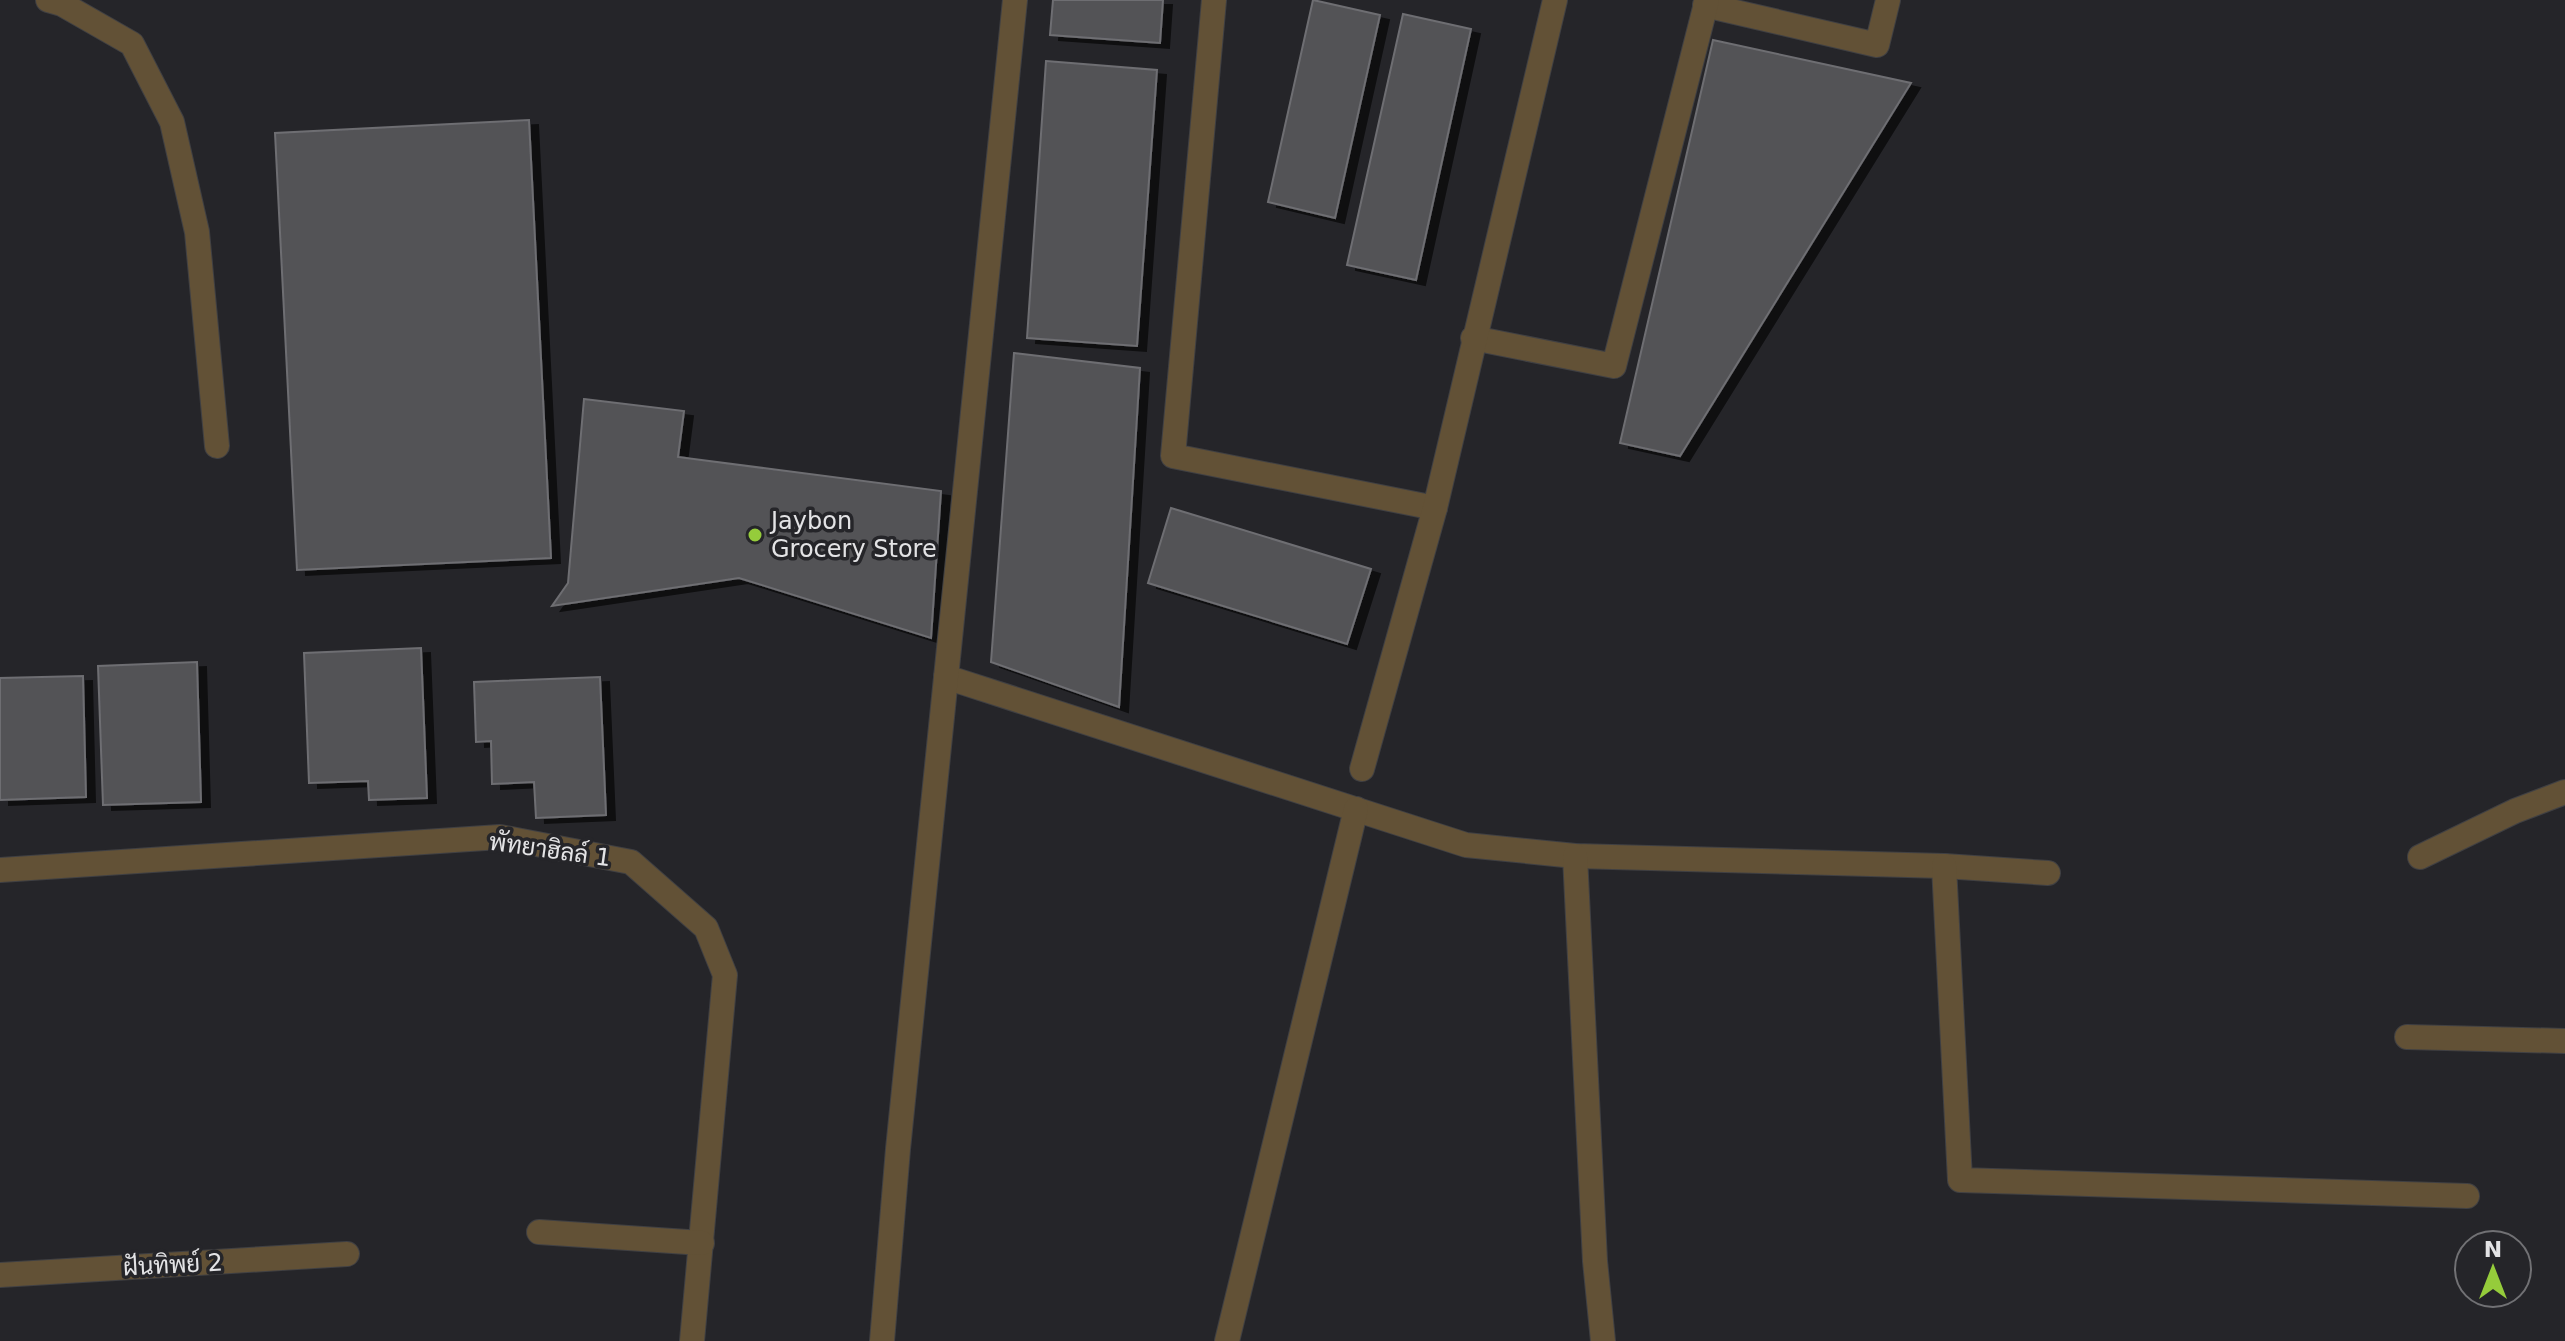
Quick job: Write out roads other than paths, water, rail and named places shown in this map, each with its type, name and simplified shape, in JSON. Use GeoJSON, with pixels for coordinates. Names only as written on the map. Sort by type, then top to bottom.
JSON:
{"type":"FeatureCollection","features":[{"type":"Feature","properties":{"kind":"street"},"geometry":{"type":"LineString","coordinates":[[48,0],[62,4],[132,44],[172,122],[197,232],[217,446]]}},
{"type":"Feature","properties":{"kind":"street"},"geometry":{"type":"LineString","coordinates":[[882,1341],[898,1149],[1015,0]]}},
{"type":"Feature","properties":{"kind":"street"},"geometry":{"type":"LineString","coordinates":[[1214,0],[1173,456],[1435,508]]}},
{"type":"Feature","properties":{"kind":"street"},"geometry":{"type":"LineString","coordinates":[[1362,769],[1435,508],[1555,0]]}},
{"type":"Feature","properties":{"kind":"street"},"geometry":{"type":"LineString","coordinates":[[1473,338],[1614,366],[1706,3],[1877,45],[1888,0]]}},
{"type":"Feature","properties":{"kind":"street"},"geometry":{"type":"LineString","coordinates":[[946,677],[1466,845],[1575,856],[1944,866],[2048,873]]}},
{"type":"Feature","properties":{"kind":"street"},"geometry":{"type":"LineString","coordinates":[[2420,857],[2515,811],[2565,792]]}},
{"type":"Feature","properties":{"kind":"street"},"geometry":{"type":"LineString","coordinates":[[1227,1341],[1356,809]]}},
{"type":"Feature","properties":{"kind":"street","name":"พัทยาฮิลล์ 1"},"geometry":{"type":"LineString","coordinates":[[0,870],[500,837],[631,862],[706,928],[725,975],[692,1341]]}},
{"type":"Feature","properties":{"kind":"street"},"geometry":{"type":"LineString","coordinates":[[1575,856],[1595,1261],[1603,1341]]}},
{"type":"Feature","properties":{"kind":"street"},"geometry":{"type":"LineString","coordinates":[[1944,866],[1960,1180],[2467,1196]]}},
{"type":"Feature","properties":{"kind":"street"},"geometry":{"type":"LineString","coordinates":[[2407,1037],[2565,1041]]}},
{"type":"Feature","properties":{"kind":"street"},"geometry":{"type":"LineString","coordinates":[[539,1232],[702,1243]]}},
{"type":"Feature","properties":{"kind":"street","name":"ฝันทิพย์ 2"},"geometry":{"type":"LineString","coordinates":[[0,1275],[347,1254]]}},
{"type":"Feature","properties":{"kind":"place","name":"Jaybon Grocery Store"},"geometry":{"type":"Point","coordinates":[755,535]}}]}
